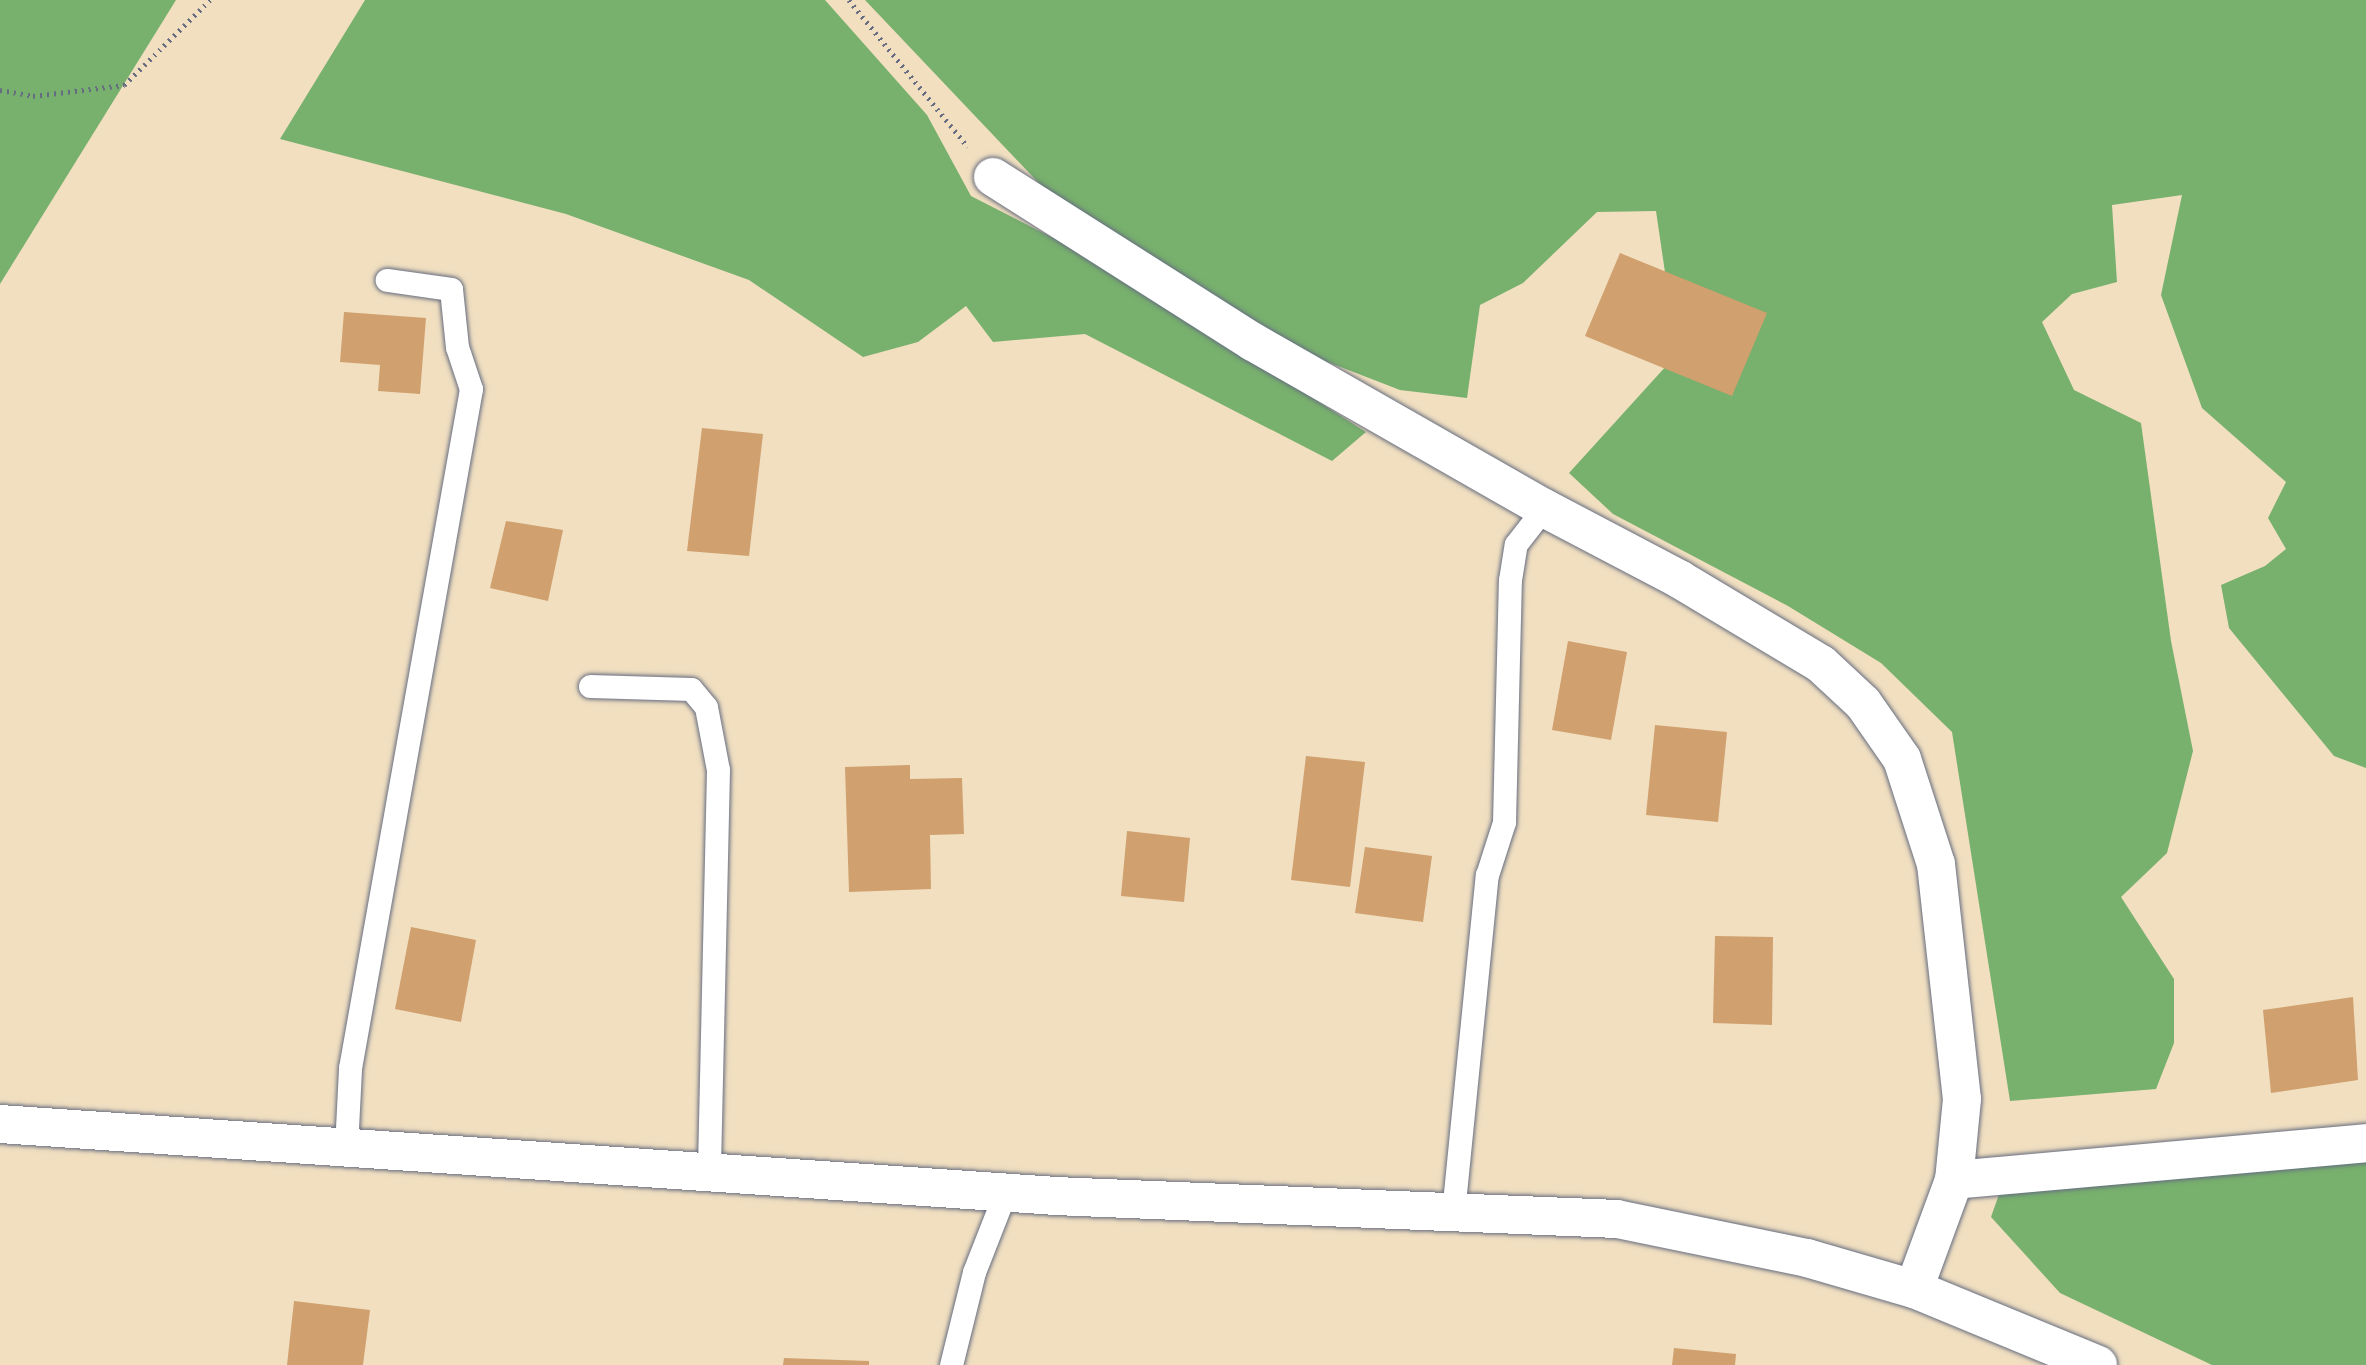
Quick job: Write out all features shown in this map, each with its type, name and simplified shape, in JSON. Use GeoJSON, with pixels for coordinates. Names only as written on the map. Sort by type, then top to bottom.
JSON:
{"type":"FeatureCollection","features":[{"type":"Feature","properties":{"kind":"street"},"geometry":{"type":"LineString","coordinates":[[993,177],[1253,342],[1544,508],[1679,579],[1821,664],[1863,703],[1902,760],[1936,864],[1962,1099],[1954,1180],[1914,1289]]}},
{"type":"Feature","properties":{"kind":"street"},"geometry":{"type":"LineString","coordinates":[[0,1124],[1005,1193],[1618,1219],[1807,1258],[1914,1289],[2026,1349],[2098,1365]]}},
{"type":"Feature","properties":{"kind":"street"},"geometry":{"type":"LineString","coordinates":[[1954,1180],[2366,1143]]}},
{"type":"Feature","properties":{"kind":"lane"},"geometry":{"type":"LineString","coordinates":[[346,1147],[350,1068],[471,389],[457,347],[451,289],[387,281]]}},
{"type":"Feature","properties":{"kind":"lane"},"geometry":{"type":"LineString","coordinates":[[1453,1213],[1487,875],[1504,822],[1510,580],[1516,544],[1544,508]]}},
{"type":"Feature","properties":{"kind":"lane"},"geometry":{"type":"LineString","coordinates":[[590,686],[691,689],[706,707],[718,770],[709,1172]]}},
{"type":"Feature","properties":{"kind":"lane"},"geometry":{"type":"LineString","coordinates":[[951,1365],[974,1272],[1005,1193]]}},
{"type":"Feature","properties":{"kind":"path"},"geometry":{"type":"LineString","coordinates":[[0,90],[33,96],[124,85],[210,0]]}},
{"type":"Feature","properties":{"kind":"path"},"geometry":{"type":"LineString","coordinates":[[849,0],[993,177]]}},
{"type":"Feature","properties":{"kind":"green space"},"geometry":{"type":"Polygon","coordinates":[[[0,0],[176,0],[0,284],[0,0]]]}},
{"type":"Feature","properties":{"kind":"green space"},"geometry":{"type":"Polygon","coordinates":[[[365,0],[825,0],[927,115],[971,196],[1092,258],[1366,432],[1332,461],[1085,334],[993,342],[966,306],[918,342],[863,357],[749,280],[566,214],[280,139],[365,0]]]}},
{"type":"Feature","properties":{"kind":"green space"},"geometry":{"type":"Polygon","coordinates":[[[865,0],[2366,0],[2366,768],[2334,756],[2229,628],[2221,585],[2265,566],[2286,549],[2268,518],[2286,482],[2202,408],[2161,295],[2182,195],[2112,205],[2117,282],[2072,294],[2042,322],[2074,390],[2141,423],[2171,641],[2193,751],[2167,853],[2121,897],[2174,979],[2174,1043],[2156,1089],[2010,1101],[1952,732],[1881,663],[1788,606],[1613,514],[1569,473],[1677,354],[1656,211],[1597,212],[1523,283],[1480,305],[1467,398],[1400,390],[1203,314],[1051,196],[865,0]]]}},
{"type":"Feature","properties":{"kind":"green space"},"geometry":{"type":"Polygon","coordinates":[[[2366,1154],[2366,1365],[2212,1365],[2060,1293],[1991,1217],[2002,1186],[2366,1154]]]}},
{"type":"Feature","properties":{"kind":"building"},"geometry":{"type":"Polygon","coordinates":[[[1620,253],[1767,313],[1732,396],[1585,336],[1620,253]]]}},
{"type":"Feature","properties":{"kind":"building"},"geometry":{"type":"Polygon","coordinates":[[[344,312],[426,318],[420,394],[378,391],[380,365],[340,362],[344,312]]]}},
{"type":"Feature","properties":{"kind":"building"},"geometry":{"type":"Polygon","coordinates":[[[702,428],[763,434],[749,556],[687,551],[702,428]]]}},
{"type":"Feature","properties":{"kind":"building"},"geometry":{"type":"Polygon","coordinates":[[[506,521],[563,530],[548,601],[490,588],[506,521]]]}},
{"type":"Feature","properties":{"kind":"building"},"geometry":{"type":"Polygon","coordinates":[[[1568,641],[1627,652],[1611,740],[1552,730],[1568,641]]]}},
{"type":"Feature","properties":{"kind":"building"},"geometry":{"type":"Polygon","coordinates":[[[1655,725],[1727,732],[1718,822],[1646,815],[1655,725]]]}},
{"type":"Feature","properties":{"kind":"building"},"geometry":{"type":"Polygon","coordinates":[[[1306,756],[1365,762],[1350,887],[1291,880],[1306,756]]]}},
{"type":"Feature","properties":{"kind":"building"},"geometry":{"type":"Polygon","coordinates":[[[910,765],[910,779],[962,778],[964,834],[930,835],[931,889],[849,892],[845,767],[910,765]]]}},
{"type":"Feature","properties":{"kind":"building"},"geometry":{"type":"Polygon","coordinates":[[[1127,831],[1190,838],[1184,902],[1121,896],[1127,831]]]}},
{"type":"Feature","properties":{"kind":"building"},"geometry":{"type":"Polygon","coordinates":[[[1365,847],[1432,856],[1423,922],[1355,913],[1365,847]]]}},
{"type":"Feature","properties":{"kind":"building"},"geometry":{"type":"Polygon","coordinates":[[[411,927],[476,940],[461,1022],[395,1009],[411,927]]]}},
{"type":"Feature","properties":{"kind":"building"},"geometry":{"type":"Polygon","coordinates":[[[1715,936],[1773,937],[1772,1025],[1713,1023],[1715,936]]]}},
{"type":"Feature","properties":{"kind":"building"},"geometry":{"type":"Polygon","coordinates":[[[2353,997],[2358,1080],[2271,1093],[2263,1010],[2353,997]]]}},
{"type":"Feature","properties":{"kind":"building"},"geometry":{"type":"Polygon","coordinates":[[[294,1301],[370,1310],[363,1365],[287,1365],[294,1301]]]}},
{"type":"Feature","properties":{"kind":"building"},"geometry":{"type":"Polygon","coordinates":[[[1674,1348],[1736,1354],[1735,1365],[1672,1365],[1674,1348]]]}},
{"type":"Feature","properties":{"kind":"building"},"geometry":{"type":"Polygon","coordinates":[[[784,1358],[869,1361],[869,1365],[783,1365],[784,1358]]]}}]}
